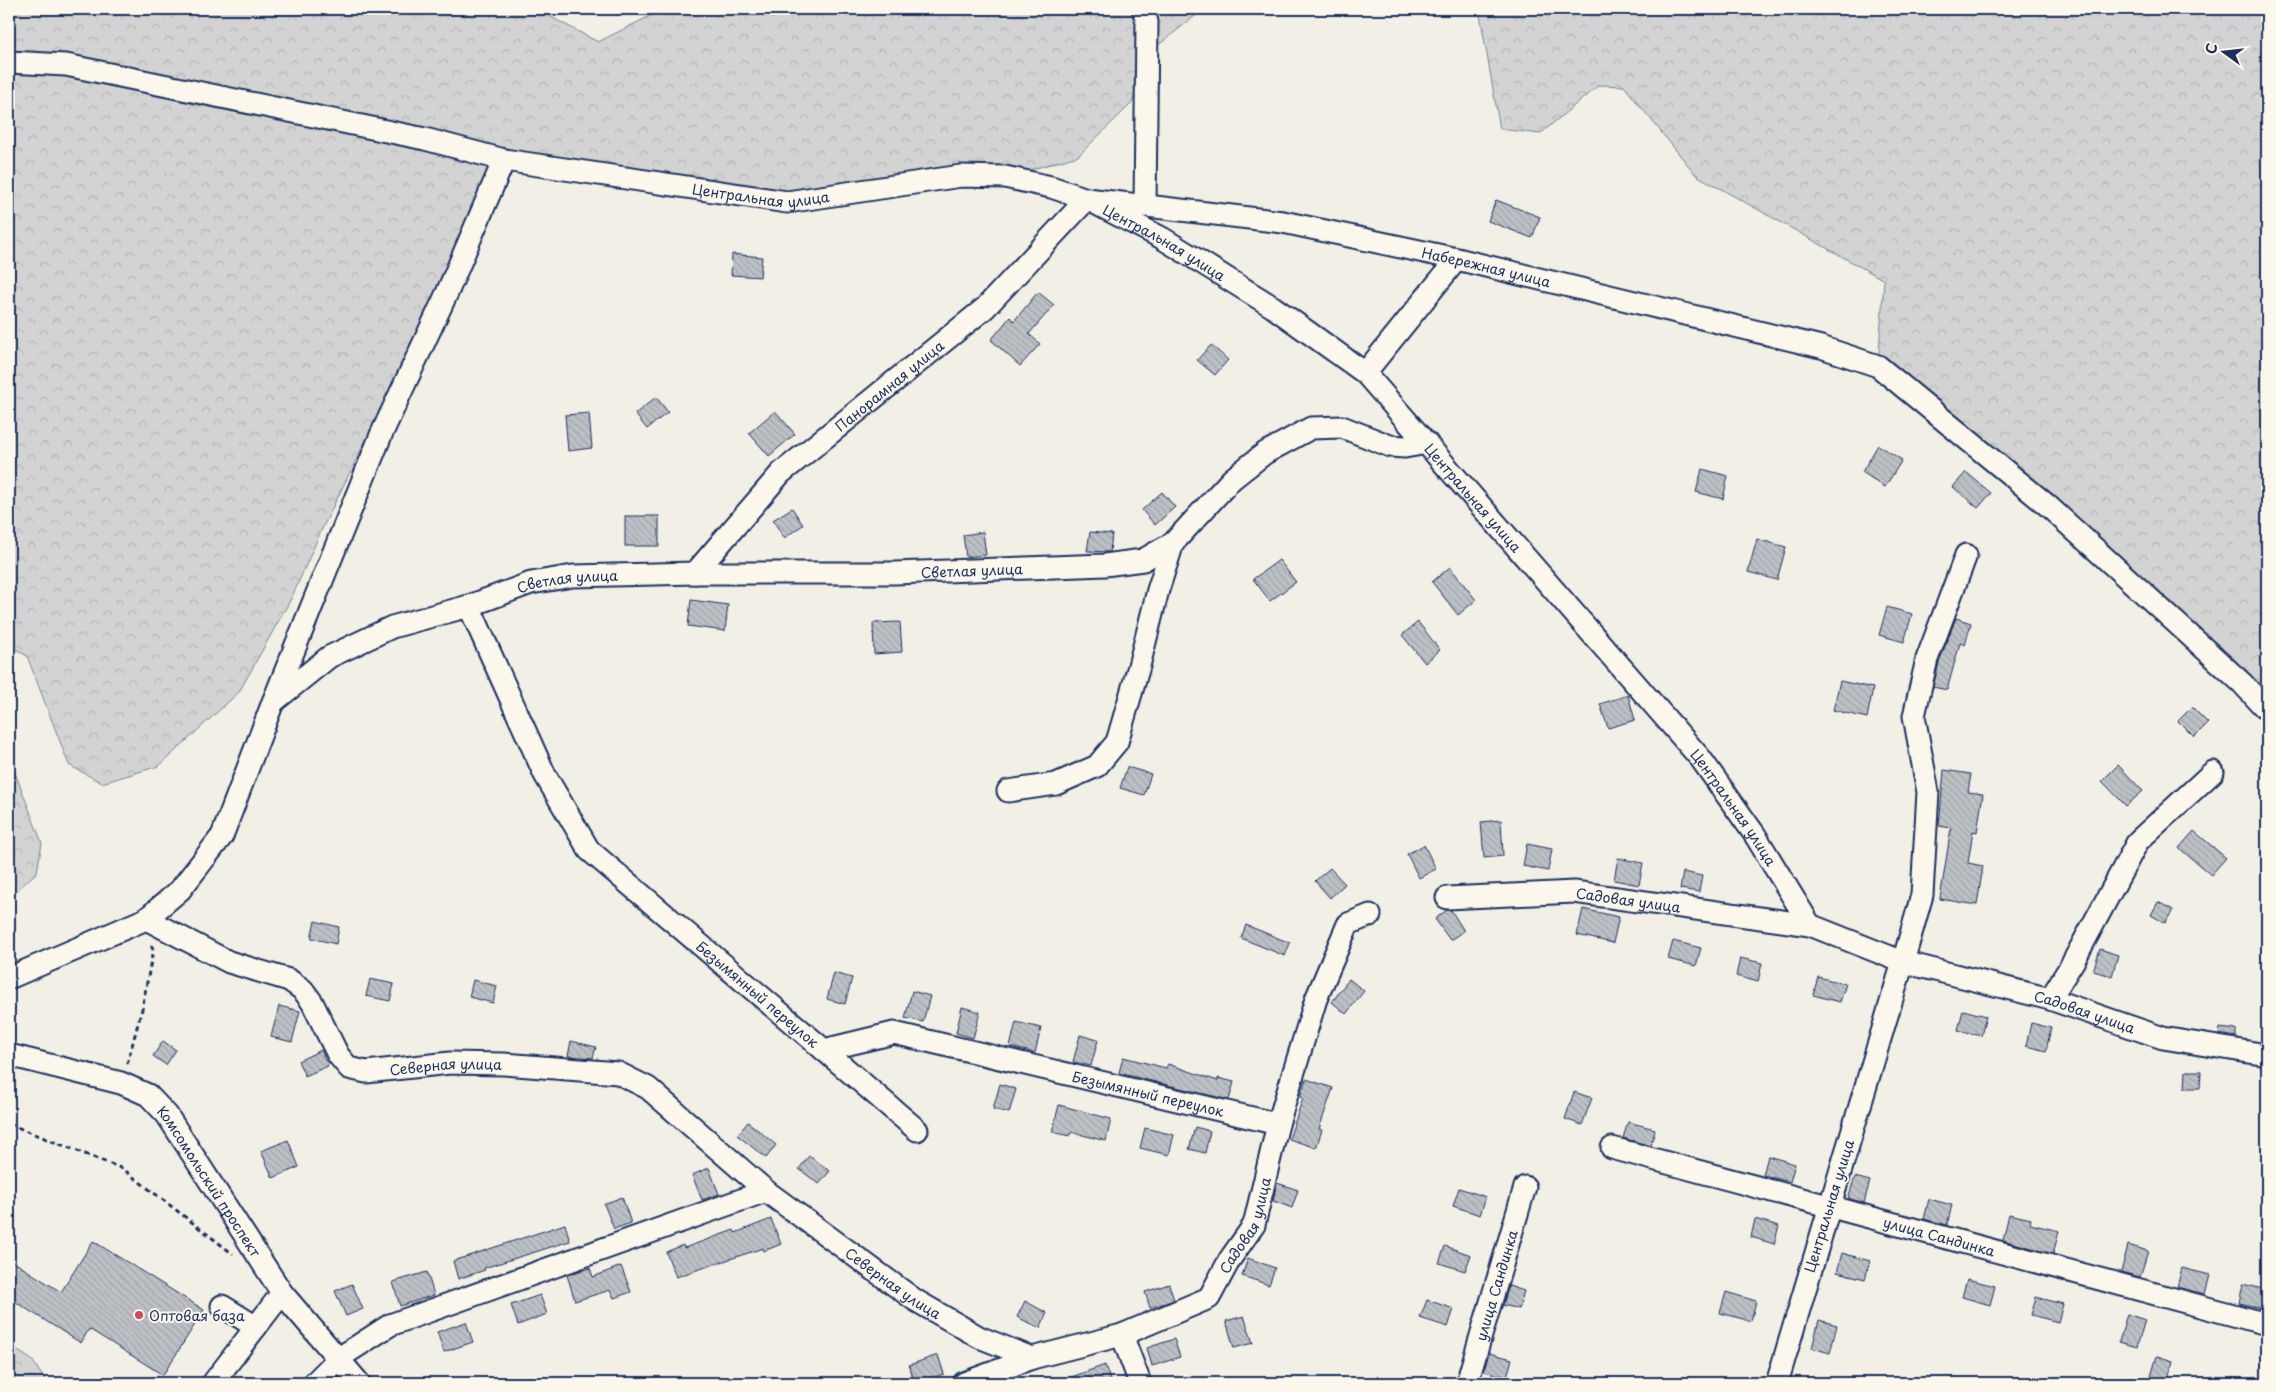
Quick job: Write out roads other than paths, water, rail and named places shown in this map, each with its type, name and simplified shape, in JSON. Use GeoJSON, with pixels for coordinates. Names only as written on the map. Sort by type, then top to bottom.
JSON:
{"type":"FeatureCollection","features":[{"type":"Feature","properties":{"kind":"street"},"geometry":{"type":"LineString","coordinates":[[1143,9],[1147,22],[1145,206]]}},
{"type":"Feature","properties":{"kind":"street","name":"Центральная улица"},"geometry":{"type":"LineString","coordinates":[[9,62],[66,64],[426,140],[504,160],[787,202],[961,176],[1005,178],[1051,187],[1087,199],[1162,238],[1273,307],[1365,373],[1701,759],[1755,835],[1810,925]]}},
{"type":"Feature","properties":{"kind":"street"},"geometry":{"type":"LineString","coordinates":[[9,978],[146,919],[180,890],[222,836],[273,702],[382,435],[447,293],[504,160]]}},
{"type":"Feature","properties":{"kind":"street","name":"Набережная улица"},"geometry":{"type":"LineString","coordinates":[[1087,199],[1283,222],[1457,259],[1821,347],[1878,366],[2047,505],[2242,682],[2267,710]]}},
{"type":"Feature","properties":{"kind":"street","name":"Панорамная улица"},"geometry":{"type":"LineString","coordinates":[[695,573],[780,474],[984,308],[1087,199]]}},
{"type":"Feature","properties":{"kind":"street"},"geometry":{"type":"LineString","coordinates":[[1365,373],[1457,259]]}},
{"type":"Feature","properties":{"kind":"street","name":"Светлая улица"},"geometry":{"type":"LineString","coordinates":[[273,702],[329,657],[392,627],[469,606],[531,583],[573,576],[895,572],[1105,565],[1143,560],[1173,543],[1232,478],[1265,453],[1311,428],[1342,427],[1390,446],[1405,447],[1427,443]]}},
{"type":"Feature","properties":{"kind":"street"},"geometry":{"type":"LineString","coordinates":[[1008,791],[1056,784],[1097,766],[1118,742],[1158,590],[1173,543]]}},
{"type":"Feature","properties":{"kind":"street","name":"Центральная улица"},"geometry":{"type":"LineString","coordinates":[[1777,1383],[1922,895],[1928,792],[1914,716],[1927,659],[1966,555]]}},
{"type":"Feature","properties":{"kind":"street","name":"Безымянный переулок"},"geometry":{"type":"LineString","coordinates":[[469,606],[545,775],[589,850],[824,1050],[860,1039],[894,1033],[1278,1124]]}},
{"type":"Feature","properties":{"kind":"street"},"geometry":{"type":"LineString","coordinates":[[2050,999],[2073,962],[2138,841],[2213,772]]}},
{"type":"Feature","properties":{"kind":"street","name":"Садовая улица"},"geometry":{"type":"LineString","coordinates":[[1447,898],[1574,892],[1810,925]]}},
{"type":"Feature","properties":{"kind":"street","name":"Садовая улица"},"geometry":{"type":"LineString","coordinates":[[964,1383],[1032,1358],[1122,1335],[1209,1298],[1230,1259],[1254,1224],[1278,1124],[1316,999],[1348,924],[1370,915]]}},
{"type":"Feature","properties":{"kind":"street","name":"Северная улица"},"geometry":{"type":"LineString","coordinates":[[146,919],[229,962],[289,980],[303,990],[312,1002],[338,1055],[349,1068],[366,1072],[459,1063],[504,1064],[618,1073],[648,1088],[766,1192],[915,1300],[979,1337],[1032,1358]]}},
{"type":"Feature","properties":{"kind":"street"},"geometry":{"type":"LineString","coordinates":[[1810,925],[1903,962]]}},
{"type":"Feature","properties":{"kind":"street","name":"Садовая улица"},"geometry":{"type":"LineString","coordinates":[[1903,962],[2050,999],[2163,1038],[2267,1055]]}},
{"type":"Feature","properties":{"kind":"street"},"geometry":{"type":"LineString","coordinates":[[824,1050],[917,1130]]}},
{"type":"Feature","properties":{"kind":"street","name":"Комсомольский проспект"},"geometry":{"type":"LineString","coordinates":[[9,1055],[121,1083],[148,1095],[167,1114],[282,1293],[359,1383]]}},
{"type":"Feature","properties":{"kind":"street","name":"улица Сандинка"},"geometry":{"type":"LineString","coordinates":[[1612,1148],[2267,1324]]}},
{"type":"Feature","properties":{"kind":"street","name":"улица Сандинка"},"geometry":{"type":"LineString","coordinates":[[1467,1383],[1525,1186]]}},
{"type":"Feature","properties":{"kind":"street"},"geometry":{"type":"LineString","coordinates":[[314,1383],[339,1358],[390,1326],[766,1192]]}},
{"type":"Feature","properties":{"kind":"street"},"geometry":{"type":"LineString","coordinates":[[213,1383],[282,1293]]}},
{"type":"Feature","properties":{"kind":"street"},"geometry":{"type":"LineString","coordinates":[[222,1306],[256,1327]]}},
{"type":"Feature","properties":{"kind":"street"},"geometry":{"type":"LineString","coordinates":[[1122,1335],[1140,1383]]}},
{"type":"Feature","properties":{"kind":"place","name":"Оптовая база"},"geometry":{"type":"Point","coordinates":[139,1315]}}]}
